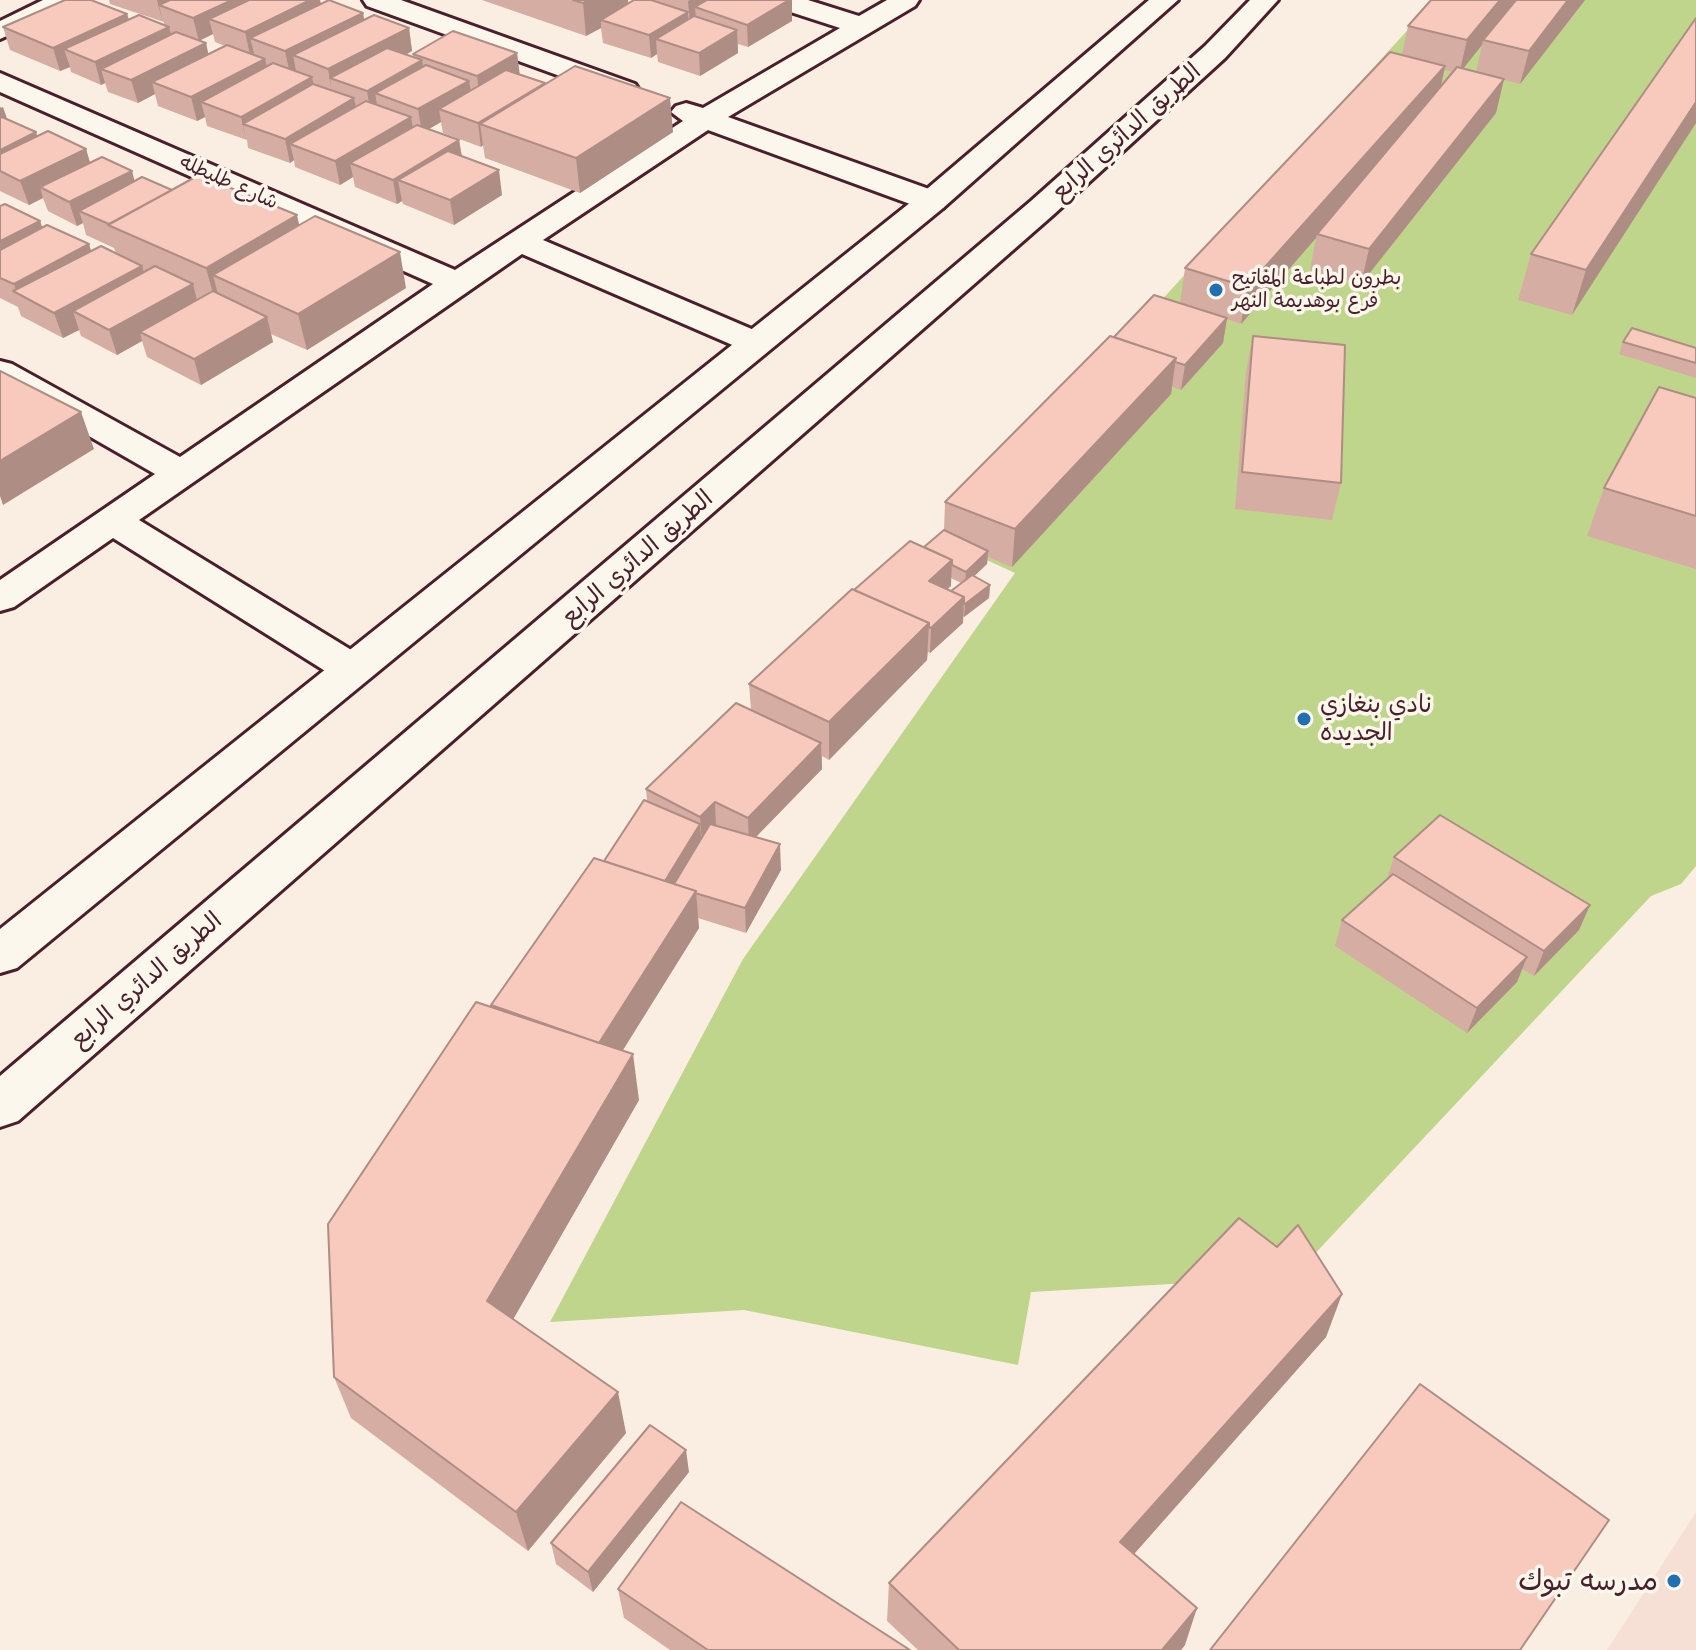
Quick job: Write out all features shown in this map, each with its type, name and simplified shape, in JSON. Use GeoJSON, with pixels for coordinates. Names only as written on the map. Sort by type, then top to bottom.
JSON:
{"type":"FeatureCollection","features":[{"type":"Feature","properties":{"kind":"street"},"geometry":{"type":"LineString","coordinates":[[0,31],[64,0]]}},
{"type":"Feature","properties":{"kind":"street"},"geometry":{"type":"LineString","coordinates":[[376,0],[932,201]]}},
{"type":"Feature","properties":{"kind":"street"},"geometry":{"type":"LineString","coordinates":[[781,0],[862,26]]}},
{"type":"Feature","properties":{"kind":"street"},"geometry":{"type":"LineString","coordinates":[[0,598],[457,283],[705,119],[906,0]]}},
{"type":"Feature","properties":{"kind":"street","name":"الطريق الدائري الرابع"},"geometry":{"type":"LineString","coordinates":[[0,1106],[1042,208],[1215,52],[1265,0]]}},
{"type":"Feature","properties":{"kind":"street"},"geometry":{"type":"LineString","coordinates":[[0,955],[932,201],[1158,1]]}},
{"type":"Feature","properties":{"kind":"street","name":"شارع طليطله"},"geometry":{"type":"LineString","coordinates":[[0,82],[457,283]]}},
{"type":"Feature","properties":{"kind":"street"},"geometry":{"type":"LineString","coordinates":[[521,242],[756,343]]}},
{"type":"Feature","properties":{"kind":"street"},"geometry":{"type":"LineString","coordinates":[[0,371],[181,473]]}},
{"type":"Feature","properties":{"kind":"street"},"geometry":{"type":"LineString","coordinates":[[112,520],[352,669]]}},
{"type":"Feature","properties":{"kind":"shaded area","name":"مدرسه تبوك"},"geometry":{"type":"Polygon","coordinates":[[[1696,1512],[1696,1650],[1607,1650],[1696,1512]]]}},
{"type":"Feature","properties":{"kind":"green space","name":"نادي بنغازي الجديده"},"geometry":{"type":"Polygon","coordinates":[[[1435,0],[1696,0],[1696,866],[1681,884],[1651,896],[1293,1277],[1031,1292],[1018,1365],[744,1310],[550,1322],[743,959],[1015,573],[943,540],[1435,0]]]}},
{"type":"Feature","properties":{"kind":"building"},"geometry":{"type":"Polygon","coordinates":[[[65,0],[91,0],[127,14],[53,48],[3,27],[65,0]]]}},
{"type":"Feature","properties":{"kind":"building"},"geometry":{"type":"Polygon","coordinates":[[[170,0],[232,0],[193,18],[159,5],[170,0]]]}},
{"type":"Feature","properties":{"kind":"building"},"geometry":{"type":"Polygon","coordinates":[[[249,0],[310,0],[245,32],[209,19],[249,0]]]}},
{"type":"Feature","properties":{"kind":"building"},"geometry":{"type":"Polygon","coordinates":[[[329,0],[363,13],[285,51],[250,38],[329,0]]]}},
{"type":"Feature","properties":{"kind":"building"},"geometry":{"type":"Polygon","coordinates":[[[634,0],[651,0],[688,12],[649,35],[601,20],[634,0]]]}},
{"type":"Feature","properties":{"kind":"building"},"geometry":{"type":"Polygon","coordinates":[[[707,0],[789,0],[747,25],[695,7],[707,0]]]}},
{"type":"Feature","properties":{"kind":"building"},"geometry":{"type":"Polygon","coordinates":[[[1431,0],[1500,0],[1467,40],[1408,26],[1431,0]]]}},
{"type":"Feature","properties":{"kind":"building"},"geometry":{"type":"Polygon","coordinates":[[[1516,0],[1568,0],[1529,51],[1483,40],[1516,0]]]}},
{"type":"Feature","properties":{"kind":"building"},"geometry":{"type":"Polygon","coordinates":[[[139,15],[169,27],[95,62],[64,49],[139,15]]]}},
{"type":"Feature","properties":{"kind":"building"},"geometry":{"type":"Polygon","coordinates":[[[374,15],[409,28],[328,69],[293,55],[374,15]]]}},
{"type":"Feature","properties":{"kind":"building"},"geometry":{"type":"Polygon","coordinates":[[[694,16],[737,30],[699,53],[656,39],[694,16]]]}},
{"type":"Feature","properties":{"kind":"building"},"geometry":{"type":"Polygon","coordinates":[[[1696,18],[1696,102],[1586,270],[1531,254],[1696,18]]]}},
{"type":"Feature","properties":{"kind":"building"},"geometry":{"type":"Polygon","coordinates":[[[453,31],[517,53],[477,76],[413,54],[453,31]]]}},
{"type":"Feature","properties":{"kind":"building"},"geometry":{"type":"Polygon","coordinates":[[[176,32],[206,43],[131,80],[101,69],[176,32]]]}},
{"type":"Feature","properties":{"kind":"building"},"geometry":{"type":"Polygon","coordinates":[[[227,45],[265,59],[191,97],[152,82],[227,45]]]}},
{"type":"Feature","properties":{"kind":"building"},"geometry":{"type":"Polygon","coordinates":[[[387,48],[422,60],[367,91],[330,78],[387,48]]]}},
{"type":"Feature","properties":{"kind":"building"},"geometry":{"type":"Polygon","coordinates":[[[1390,52],[1445,66],[1247,287],[1185,268],[1390,52]]]}},
{"type":"Feature","properties":{"kind":"building"},"geometry":{"type":"Polygon","coordinates":[[[273,63],[312,77],[241,117],[201,102],[273,63]]]}},
{"type":"Feature","properties":{"kind":"building"},"geometry":{"type":"Polygon","coordinates":[[[426,65],[469,81],[418,109],[375,93],[426,65]]]}},
{"type":"Feature","properties":{"kind":"building"},"geometry":{"type":"Polygon","coordinates":[[[575,66],[670,98],[576,158],[480,124],[575,66]]]}},
{"type":"Feature","properties":{"kind":"building"},"geometry":{"type":"Polygon","coordinates":[[[1457,67],[1504,79],[1369,249],[1317,234],[1457,67]]]}},
{"type":"Feature","properties":{"kind":"building"},"geometry":{"type":"Polygon","coordinates":[[[506,70],[545,83],[478,123],[439,109],[506,70]]]}},
{"type":"Feature","properties":{"kind":"building"},"geometry":{"type":"Polygon","coordinates":[[[313,84],[354,98],[285,139],[243,124],[313,84]]]}},
{"type":"Feature","properties":{"kind":"building"},"geometry":{"type":"Polygon","coordinates":[[[366,101],[411,117],[335,161],[290,144],[366,101]]]}},
{"type":"Feature","properties":{"kind":"building"},"geometry":{"type":"Polygon","coordinates":[[[2,117],[36,132],[0,150],[2,117]]]}},
{"type":"Feature","properties":{"kind":"building"},"geometry":{"type":"Polygon","coordinates":[[[417,125],[459,140],[393,180],[350,163],[417,125]]]}},
{"type":"Feature","properties":{"kind":"building"},"geometry":{"type":"Polygon","coordinates":[[[48,131],[86,149],[20,181],[0,171],[0,154],[48,131]]]}},
{"type":"Feature","properties":{"kind":"building"},"geometry":{"type":"Polygon","coordinates":[[[448,151],[499,170],[450,200],[398,180],[448,151]]]}},
{"type":"Feature","properties":{"kind":"building"},"geometry":{"type":"Polygon","coordinates":[[[102,157],[132,171],[69,202],[40,187],[102,157]]]}},
{"type":"Feature","properties":{"kind":"building"},"geometry":{"type":"Polygon","coordinates":[[[199,175],[297,215],[206,268],[108,225],[199,175]]]}},
{"type":"Feature","properties":{"kind":"building"},"geometry":{"type":"Polygon","coordinates":[[[142,177],[172,190],[109,224],[79,211],[142,177]]]}},
{"type":"Feature","properties":{"kind":"building"},"geometry":{"type":"Polygon","coordinates":[[[5,204],[40,221],[0,241],[0,206],[5,204]]]}},
{"type":"Feature","properties":{"kind":"building"},"geometry":{"type":"Polygon","coordinates":[[[315,216],[400,252],[298,314],[213,275],[315,216]]]}},
{"type":"Feature","properties":{"kind":"building"},"geometry":{"type":"Polygon","coordinates":[[[47,225],[89,244],[14,284],[0,278],[0,250],[47,225]]]}},
{"type":"Feature","properties":{"kind":"building"},"geometry":{"type":"Polygon","coordinates":[[[101,246],[142,266],[54,313],[13,291],[101,246]]]}},
{"type":"Feature","properties":{"kind":"building"},"geometry":{"type":"Polygon","coordinates":[[[155,266],[193,284],[109,330],[73,311],[155,266]]]}},
{"type":"Feature","properties":{"kind":"building"},"geometry":{"type":"Polygon","coordinates":[[[213,291],[267,317],[194,359],[140,332],[213,291]]]}},
{"type":"Feature","properties":{"kind":"building"},"geometry":{"type":"Polygon","coordinates":[[[1154,295],[1227,318],[1185,365],[1175,362],[1176,358],[1114,337],[1154,295]]]}},
{"type":"Feature","properties":{"kind":"building"},"geometry":{"type":"Polygon","coordinates":[[[1632,328],[1696,348],[1696,363],[1623,342],[1632,328]]]}},
{"type":"Feature","properties":{"kind":"building"},"geometry":{"type":"Polygon","coordinates":[[[1110,336],[1176,358],[1015,529],[945,502],[1110,336]]]}},
{"type":"Feature","properties":{"kind":"building"},"geometry":{"type":"Polygon","coordinates":[[[1253,336],[1345,345],[1341,483],[1242,472],[1253,336]]]}},
{"type":"Feature","properties":{"kind":"building"},"geometry":{"type":"Polygon","coordinates":[[[0,371],[81,412],[0,461],[0,371]]]}},
{"type":"Feature","properties":{"kind":"building"},"geometry":{"type":"Polygon","coordinates":[[[1659,387],[1696,398],[1696,516],[1604,488],[1659,387]]]}},
{"type":"Feature","properties":{"kind":"building"},"geometry":{"type":"Polygon","coordinates":[[[944,530],[988,551],[966,572],[952,565],[952,560],[924,547],[944,530]]]}},
{"type":"Feature","properties":{"kind":"building"},"geometry":{"type":"Polygon","coordinates":[[[910,541],[952,560],[929,581],[964,597],[931,628],[929,623],[854,590],[910,541]]]}},
{"type":"Feature","properties":{"kind":"building"},"geometry":{"type":"Polygon","coordinates":[[[972,575],[990,585],[965,604],[964,597],[951,591],[972,575]]]}},
{"type":"Feature","properties":{"kind":"building"},"geometry":{"type":"Polygon","coordinates":[[[852,589],[929,623],[829,722],[749,684],[852,589]]]}},
{"type":"Feature","properties":{"kind":"building"},"geometry":{"type":"Polygon","coordinates":[[[736,703],[821,743],[748,818],[715,802],[700,817],[646,789],[736,703]]]}},
{"type":"Feature","properties":{"kind":"building"},"geometry":{"type":"Polygon","coordinates":[[[644,800],[700,824],[665,881],[604,861],[644,800]]]}},
{"type":"Feature","properties":{"kind":"building"},"geometry":{"type":"Polygon","coordinates":[[[1440,815],[1590,905],[1544,951],[1394,857],[1440,815]]]}},
{"type":"Feature","properties":{"kind":"building"},"geometry":{"type":"Polygon","coordinates":[[[710,824],[780,844],[745,908],[674,884],[710,824]]]}},
{"type":"Feature","properties":{"kind":"building"},"geometry":{"type":"Polygon","coordinates":[[[594,858],[696,891],[599,1043],[491,1005],[594,858]]]}},
{"type":"Feature","properties":{"kind":"building"},"geometry":{"type":"Polygon","coordinates":[[[1393,874],[1527,957],[1477,1008],[1342,920],[1393,874]]]}},
{"type":"Feature","properties":{"kind":"building"},"geometry":{"type":"Polygon","coordinates":[[[476,1002],[633,1054],[487,1301],[618,1392],[516,1512],[334,1377],[328,1224],[476,1002]]]}},
{"type":"Feature","properties":{"kind":"building"},"geometry":{"type":"Polygon","coordinates":[[[1239,1218],[1277,1247],[1298,1225],[1342,1294],[1120,1542],[1197,1608],[1162,1650],[959,1650],[889,1583],[1239,1218]]]}},
{"type":"Feature","properties":{"kind":"building"},"geometry":{"type":"Polygon","coordinates":[[[1420,1384],[1609,1520],[1520,1650],[1210,1650],[1420,1384]]]}},
{"type":"Feature","properties":{"kind":"building"},"geometry":{"type":"Polygon","coordinates":[[[650,1425],[686,1450],[588,1572],[551,1543],[650,1425]]]}},
{"type":"Feature","properties":{"kind":"building"},"geometry":{"type":"Polygon","coordinates":[[[681,1502],[910,1650],[708,1650],[618,1589],[681,1502]]]}},
{"type":"Feature","properties":{"kind":"place","name":"بطرون لطباعة المفاتيح فرع بوهديمة النهر"},"geometry":{"type":"Point","coordinates":[1216,290]}},
{"type":"Feature","properties":{"kind":"place","name":"نادي بنغازي الجديده"},"geometry":{"type":"Point","coordinates":[1304,719]}},
{"type":"Feature","properties":{"kind":"place","name":"مدرسه تبوك"},"geometry":{"type":"Point","coordinates":[1674,1581]}}]}
